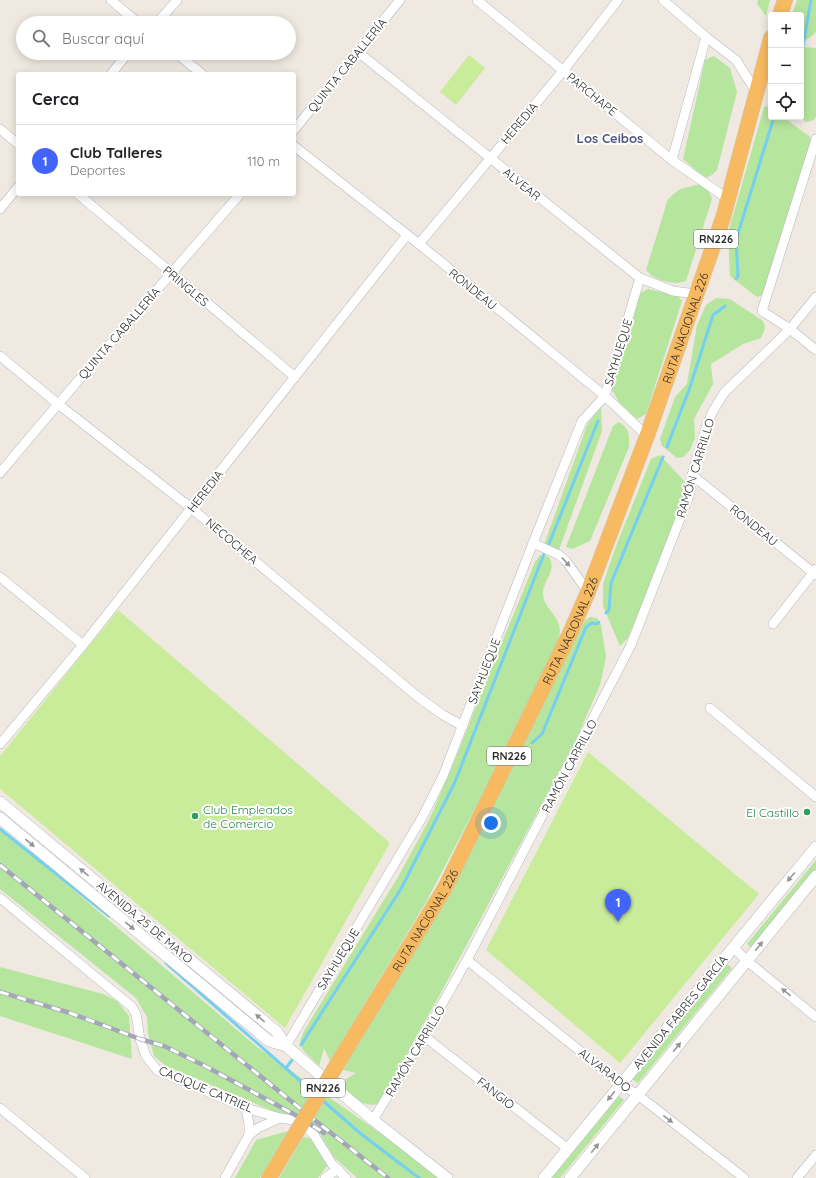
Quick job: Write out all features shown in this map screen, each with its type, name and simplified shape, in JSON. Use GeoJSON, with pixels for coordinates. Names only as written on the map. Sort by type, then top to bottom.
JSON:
{"type":"FeatureCollection","features":[{"type":"Feature","properties":{"kind":"highway"},"geometry":{"type":"LineString","coordinates":[[774,12],[776,0]]}},
{"type":"Feature","properties":{"kind":"highway"},"geometry":{"type":"LineString","coordinates":[[781,12],[785,0]]}},
{"type":"Feature","properties":{"kind":"highway","name":"RUTA NACIONAL 226"},"geometry":{"type":"LineString","coordinates":[[269,1178],[445,888],[588,592],[647,436],[723,218],[768,48]]}},
{"type":"Feature","properties":{"kind":"street"},"geometry":{"type":"LineString","coordinates":[[111,0],[130,16]]}},
{"type":"Feature","properties":{"kind":"street"},"geometry":{"type":"LineString","coordinates":[[163,16],[177,0]]}},
{"type":"Feature","properties":{"kind":"street","name":"QUINTA CABALLERÍA"},"geometry":{"type":"LineString","coordinates":[[296,128],[400,0]]}},
{"type":"Feature","properties":{"kind":"street","name":"PARCHAPE"},"geometry":{"type":"LineString","coordinates":[[477,0],[672,160],[728,199]]}},
{"type":"Feature","properties":{"kind":"street","name":"HEREDIA"},"geometry":{"type":"LineString","coordinates":[[419,244],[563,70],[618,0]]}},
{"type":"Feature","properties":{"kind":"street"},"geometry":{"type":"LineString","coordinates":[[663,0],[706,37],[736,60],[757,93]]}},
{"type":"Feature","properties":{"kind":"street"},"geometry":{"type":"LineString","coordinates":[[672,160],[706,37]]}},
{"type":"Feature","properties":{"kind":"street","name":"ALVEAR"},"geometry":{"type":"LineString","coordinates":[[358,52],[640,278],[673,291],[696,294]]}},
{"type":"Feature","properties":{"kind":"street"},"geometry":{"type":"LineString","coordinates":[[113,72],[122,60]]}},
{"type":"Feature","properties":{"kind":"street"},"geometry":{"type":"LineString","coordinates":[[185,60],[200,72]]}},
{"type":"Feature","properties":{"kind":"street"},"geometry":{"type":"LineString","coordinates":[[0,129],[16,142]]}},
{"type":"Feature","properties":{"kind":"street"},"geometry":{"type":"LineString","coordinates":[[816,139],[762,311],[790,329],[816,350]]}},
{"type":"Feature","properties":{"kind":"street","name":"RONDEAU"},"geometry":{"type":"LineString","coordinates":[[296,148],[419,244],[605,396],[647,436]]}},
{"type":"Feature","properties":{"kind":"street"},"geometry":{"type":"LineString","coordinates":[[0,209],[16,189]]}},
{"type":"Feature","properties":{"kind":"street","name":"PRINGLES"},"geometry":{"type":"LineString","coordinates":[[80,196],[295,377]]}},
{"type":"Feature","properties":{"kind":"street","name":"QUINTA CABALLERÍA"},"geometry":{"type":"LineString","coordinates":[[0,473],[238,196]]}},
{"type":"Feature","properties":{"kind":"street","name":"HEREDIA"},"geometry":{"type":"LineString","coordinates":[[0,744],[82,645],[407,235]]}},
{"type":"Feature","properties":{"kind":"street","name":"SAYHUEQUE"},"geometry":{"type":"LineString","coordinates":[[286,1046],[423,816],[443,776],[464,726],[533,543],[582,421],[605,396],[640,278]]}},
{"type":"Feature","properties":{"kind":"street","name":"RAMÓN CARRILLO"},"geometry":{"type":"LineString","coordinates":[[373,1120],[424,1036],[467,960],[631,645],[690,493],[692,475],[706,428],[713,411],[724,394],[790,329],[816,297]]}},
{"type":"Feature","properties":{"kind":"street","name":"NECOCHEA"},"geometry":{"type":"LineString","coordinates":[[0,356],[58,404],[191,508],[418,697],[443,715],[464,726]]}},
{"type":"Feature","properties":{"kind":"street","name":"RONDEAU"},"geometry":{"type":"LineString","coordinates":[[692,475],[815,572]]}},
{"type":"Feature","properties":{"kind":"street"},"geometry":{"type":"LineString","coordinates":[[533,543],[559,555],[566,561],[588,592]]}},
{"type":"Feature","properties":{"kind":"street"},"geometry":{"type":"LineString","coordinates":[[773,624],[815,572]]}},
{"type":"Feature","properties":{"kind":"street"},"geometry":{"type":"LineString","coordinates":[[0,577],[82,645]]}},
{"type":"Feature","properties":{"kind":"street"},"geometry":{"type":"LineString","coordinates":[[710,708],[816,796]]}},
{"type":"Feature","properties":{"kind":"street","name":"AVENIDA 25 DE MAYO"},"geometry":{"type":"LineString","coordinates":[[0,802],[277,1032],[286,1046],[373,1120],[447,1178]]}},
{"type":"Feature","properties":{"kind":"street","name":"AVENIDA 25 DE MAYO"},"geometry":{"type":"LineString","coordinates":[[0,818],[269,1041],[286,1046]]}},
{"type":"Feature","properties":{"kind":"street","name":"AVENIDA FABRES GARCÍA"},"geometry":{"type":"LineString","coordinates":[[544,1178],[816,846]]}},
{"type":"Feature","properties":{"kind":"street","name":"AVENIDA FABRES GARCÍA"},"geometry":{"type":"LineString","coordinates":[[570,1178],[816,876]]}},
{"type":"Feature","properties":{"kind":"street","name":"CACIQUE CATRIEL"},"geometry":{"type":"LineString","coordinates":[[0,898],[132,1007],[136,1014],[140,1039],[146,1056],[157,1070],[246,1108],[280,1118],[294,1120],[304,1125],[314,1135],[326,1157],[346,1178]]}},
{"type":"Feature","properties":{"kind":"street"},"geometry":{"type":"LineString","coordinates":[[733,948],[746,961],[816,1016]]}},
{"type":"Feature","properties":{"kind":"street","name":"ALVARADO"},"geometry":{"type":"LineString","coordinates":[[467,960],[621,1084],[638,1095],[744,1178]]}},
{"type":"Feature","properties":{"kind":"street","name":"FANGIO"},"geometry":{"type":"LineString","coordinates":[[424,1036],[568,1149]]}},
{"type":"Feature","properties":{"kind":"street"},"geometry":{"type":"LineString","coordinates":[[0,1108],[85,1178]]}},
{"type":"Feature","properties":{"kind":"street"},"geometry":{"type":"LineString","coordinates":[[246,1108],[249,1124],[249,1135]]}},
{"type":"Feature","properties":{"kind":"street"},"geometry":{"type":"LineString","coordinates":[[225,1178],[249,1135],[258,1128],[280,1118]]}},
{"type":"Feature","properties":{"kind":"street"},"geometry":{"type":"LineString","coordinates":[[797,1178],[816,1155]]}},
{"type":"Feature","properties":{"kind":"street"},"geometry":{"type":"LineString","coordinates":[[325,1178],[338,1169]]}},
{"type":"Feature","properties":{"kind":"green space"},"geometry":{"type":"Polygon","coordinates":[[[758,0],[770,0],[766,16],[757,4],[758,0]]]}},
{"type":"Feature","properties":{"kind":"green space"},"geometry":{"type":"Polygon","coordinates":[[[797,0],[816,0],[816,32],[804,41],[804,12],[793,12],[797,0]]]}},
{"type":"Feature","properties":{"kind":"green space"},"geometry":{"type":"Polygon","coordinates":[[[804,47],[816,48],[816,117],[814,120],[806,122],[804,120],[804,47]]]}},
{"type":"Feature","properties":{"kind":"green space"},"geometry":{"type":"Polygon","coordinates":[[[469,55],[485,68],[456,105],[440,92],[469,55]]]}},
{"type":"Feature","properties":{"kind":"green space"},"geometry":{"type":"Polygon","coordinates":[[[714,56],[730,68],[737,92],[717,170],[712,175],[705,178],[683,159],[705,60],[714,56]]]}},
{"type":"Feature","properties":{"kind":"green space"},"geometry":{"type":"Polygon","coordinates":[[[768,106],[768,120],[787,120],[809,136],[812,142],[763,295],[757,297],[730,276],[728,233],[764,107],[768,106]]]}},
{"type":"Feature","properties":{"kind":"green space"},"geometry":{"type":"Polygon","coordinates":[[[701,184],[708,189],[712,199],[686,281],[675,283],[654,277],[646,270],[668,199],[680,189],[701,184]]]}},
{"type":"Feature","properties":{"kind":"green space"},"geometry":{"type":"Polygon","coordinates":[[[648,289],[678,296],[682,301],[646,414],[637,419],[619,402],[611,388],[638,295],[648,289]]]}},
{"type":"Feature","properties":{"kind":"green space"},"geometry":{"type":"Polygon","coordinates":[[[716,298],[730,299],[763,321],[765,328],[761,338],[743,344],[711,364],[713,384],[694,419],[695,438],[690,450],[683,457],[677,458],[662,446],[660,439],[675,397],[687,384],[697,325],[706,305],[716,298]]]}},
{"type":"Feature","properties":{"kind":"green space"},"geometry":{"type":"Polygon","coordinates":[[[601,407],[602,431],[559,550],[544,545],[587,425],[601,407]]]}},
{"type":"Feature","properties":{"kind":"green space"},"geometry":{"type":"Polygon","coordinates":[[[619,422],[628,432],[629,447],[590,541],[572,549],[566,547],[613,426],[619,422]]]}},
{"type":"Feature","properties":{"kind":"green space"},"geometry":{"type":"Polygon","coordinates":[[[660,455],[686,483],[687,494],[628,638],[620,646],[603,606],[603,584],[616,546],[651,459],[660,455]]]}},
{"type":"Feature","properties":{"kind":"green space"},"geometry":{"type":"Polygon","coordinates":[[[540,555],[549,557],[552,567],[544,587],[543,597],[560,628],[557,644],[489,782],[426,902],[330,1061],[324,1048],[319,1066],[303,1050],[300,1042],[304,1031],[398,877],[430,818],[535,562],[540,555]]]}},
{"type":"Feature","properties":{"kind":"green space","name":"Club Empleados de Comercio"},"geometry":{"type":"Polygon","coordinates":[[[118,610],[390,843],[285,1028],[0,789],[0,756],[118,610]]]}},
{"type":"Feature","properties":{"kind":"green space"},"geometry":{"type":"Polygon","coordinates":[[[590,617],[597,618],[601,625],[606,657],[600,685],[575,742],[444,987],[379,1104],[367,1104],[356,1100],[338,1084],[356,1073],[343,1070],[431,922],[585,620],[590,617]]]}},
{"type":"Feature","properties":{"kind":"green space"},"geometry":{"type":"Polygon","coordinates":[[[588,752],[759,894],[620,1063],[486,950],[588,752]]]}},
{"type":"Feature","properties":{"kind":"green space"},"geometry":{"type":"Polygon","coordinates":[[[0,827],[257,1047],[373,1128],[439,1178],[357,1178],[334,1157],[320,1134],[291,1116],[273,1111],[166,1066],[154,1056],[148,1033],[147,1017],[136,998],[0,889],[0,827]]]}},
{"type":"Feature","properties":{"kind":"green space"},"geometry":{"type":"Polygon","coordinates":[[[816,860],[816,871],[752,948],[747,944],[816,860]]]}},
{"type":"Feature","properties":{"kind":"green space"},"geometry":{"type":"Polygon","coordinates":[[[727,964],[732,968],[638,1083],[632,1079],[727,964]]]}},
{"type":"Feature","properties":{"kind":"green space"},"geometry":{"type":"Polygon","coordinates":[[[0,967],[103,994],[117,1001],[129,1016],[132,1059],[0,1016],[0,967]]]}},
{"type":"Feature","properties":{"kind":"green space"},"geometry":{"type":"Polygon","coordinates":[[[619,1096],[624,1100],[560,1178],[552,1178],[619,1096]]]}},
{"type":"Feature","properties":{"kind":"green space"},"geometry":{"type":"Polygon","coordinates":[[[288,1131],[260,1178],[235,1178],[256,1140],[288,1131]]]}},
{"type":"Feature","properties":{"kind":"green space"},"geometry":{"type":"Polygon","coordinates":[[[303,1137],[310,1138],[327,1166],[318,1178],[279,1178],[303,1137]]]}},
{"type":"Feature","properties":{"kind":"waterway"},"geometry":{"type":"LineString","coordinates":[[803,48],[811,0]]}},
{"type":"Feature","properties":{"kind":"waterway"},"geometry":{"type":"LineString","coordinates":[[736,279],[738,276],[736,240],[773,120]]}},
{"type":"Feature","properties":{"kind":"waterway"},"geometry":{"type":"LineString","coordinates":[[667,447],[689,390],[713,315],[725,306]]}},
{"type":"Feature","properties":{"kind":"waterway"},"geometry":{"type":"LineString","coordinates":[[549,544],[598,421]]}},
{"type":"Feature","properties":{"kind":"waterway"},"geometry":{"type":"LineString","coordinates":[[606,613],[609,610],[611,583],[663,457]]}},
{"type":"Feature","properties":{"kind":"waterway"},"geometry":{"type":"LineString","coordinates":[[301,1045],[401,889],[455,782],[544,554]]}},
{"type":"Feature","properties":{"kind":"waterway"},"geometry":{"type":"LineString","coordinates":[[532,743],[542,734],[586,627],[592,623],[597,624],[599,622]]}},
{"type":"Feature","properties":{"kind":"waterway"},"geometry":{"type":"LineString","coordinates":[[0,829],[109,916]]}},
{"type":"Feature","properties":{"kind":"waterway"},"geometry":{"type":"LineString","coordinates":[[166,963],[315,1094]]}},
{"type":"Feature","properties":{"kind":"waterway"},"geometry":{"type":"LineString","coordinates":[[286,1068],[292,1060]]}},
{"type":"Feature","properties":{"kind":"waterway"},"geometry":{"type":"LineString","coordinates":[[321,1099],[361,1134],[419,1178]]}},
{"type":"Feature","properties":{"kind":"railway"},"geometry":{"type":"LineString","coordinates":[[0,865],[388,1178]]}},
{"type":"Feature","properties":{"kind":"railway"},"geometry":{"type":"LineString","coordinates":[[0,992],[70,1013],[140,1039],[164,1046],[205,1066],[299,1117],[324,1133]]}},
{"type":"Feature","properties":{"kind":"place","name":"El Castillo"},"geometry":{"type":"Point","coordinates":[807,812]}},
{"type":"Feature","properties":{"kind":"place","name":"Club Empleados de Comercio"},"geometry":{"type":"Point","coordinates":[195,816]}},
{"type":"Feature","properties":{"kind":"place","name":"Club Talleres"},"geometry":{"type":"Point","coordinates":[618,922]}},
{"type":"Feature","properties":{"kind":"district","name":"Los Ceibos"},"geometry":{"type":"Point","coordinates":[610,138]}}]}
